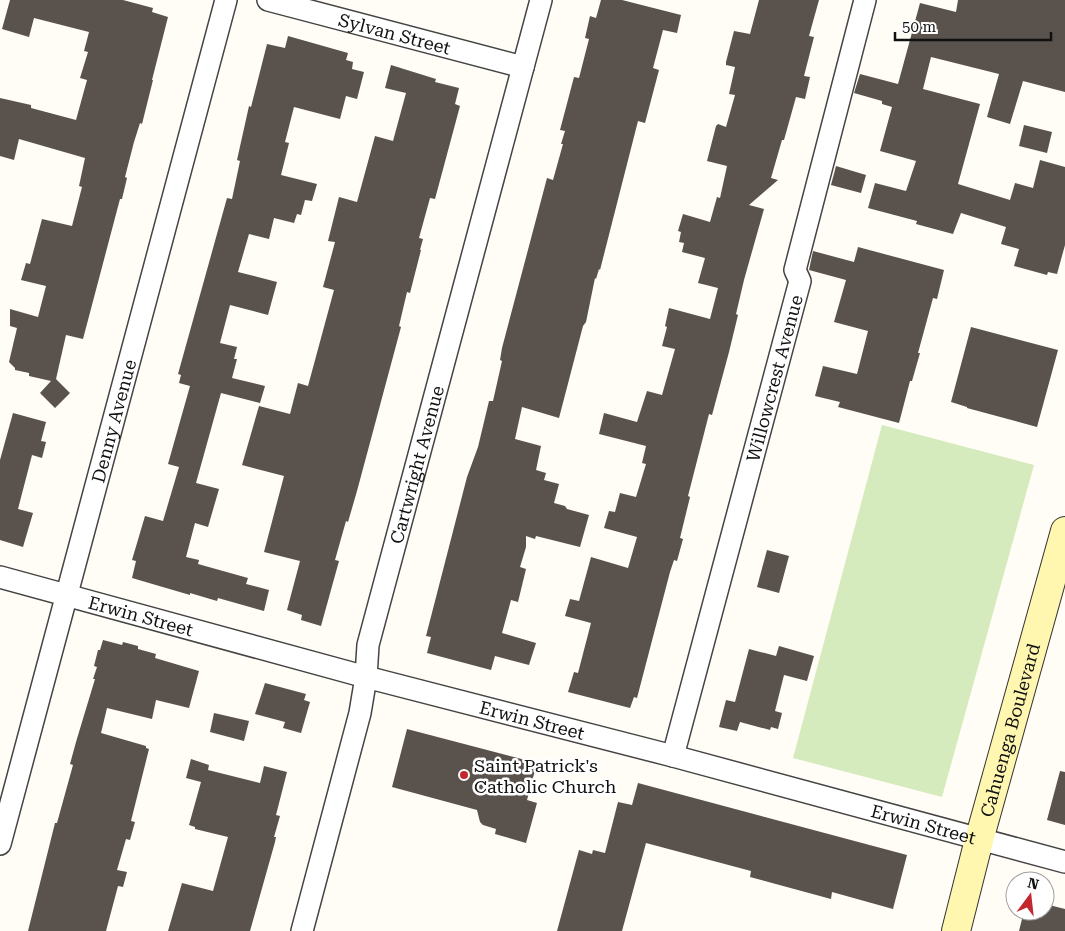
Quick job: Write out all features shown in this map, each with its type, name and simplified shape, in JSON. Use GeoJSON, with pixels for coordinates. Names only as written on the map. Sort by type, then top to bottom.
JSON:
{"type":"FeatureCollection","features":[{"type":"Feature","properties":{"kind":"main road","name":"Cahuenga Boulevard"},"geometry":{"type":"LineString","coordinates":[[956,931],[979,840],[1065,531]]}},
{"type":"Feature","properties":{"kind":"street","name":"Denny Avenue"},"geometry":{"type":"LineString","coordinates":[[0,844],[226,0]]}},
{"type":"Feature","properties":{"kind":"street","name":"Sylvan Street"},"geometry":{"type":"LineString","coordinates":[[268,0],[523,67]]}},
{"type":"Feature","properties":{"kind":"street","name":"Cartwright Avenue"},"geometry":{"type":"LineString","coordinates":[[302,931],[360,713],[366,677],[368,645],[541,0]]}},
{"type":"Feature","properties":{"kind":"street","name":"Willowcrest Avenue"},"geometry":{"type":"LineString","coordinates":[[673,756],[800,281],[795,270],[865,0]]}},
{"type":"Feature","properties":{"kind":"street","name":"Erwin Street"},"geometry":{"type":"LineString","coordinates":[[0,577],[366,677],[673,756],[1065,862]]}},
{"type":"Feature","properties":{"kind":"green space"},"geometry":{"type":"Polygon","coordinates":[[[882,425],[1034,465],[942,797],[793,758],[882,425]]]}},
{"type":"Feature","properties":{"kind":"building"},"geometry":{"type":"Polygon","coordinates":[[[10,0],[123,0],[153,8],[152,12],[168,17],[142,124],[140,123],[134,142],[125,177],[127,178],[122,199],[120,199],[83,339],[66,335],[56,379],[70,393],[55,408],[40,393],[51,381],[29,376],[29,373],[15,370],[9,362],[17,328],[10,326],[10,309],[38,317],[46,286],[21,280],[26,263],[30,264],[42,219],[72,226],[82,187],[79,186],[85,158],[19,139],[14,160],[0,156],[0,98],[31,105],[31,108],[76,120],[87,80],[80,78],[88,52],[84,51],[89,32],[34,18],[29,37],[2,29],[10,0]]]}},
{"type":"Feature","properties":{"kind":"building"},"geometry":{"type":"Polygon","coordinates":[[[601,0],[622,0],[681,15],[677,33],[663,30],[653,68],[659,70],[645,123],[638,121],[600,270],[595,278],[586,322],[583,326],[559,418],[522,407],[515,439],[541,446],[536,470],[546,473],[544,480],[559,484],[554,503],[589,515],[580,547],[536,536],[535,539],[526,536],[526,547],[520,567],[526,569],[518,602],[511,600],[502,633],[536,643],[529,665],[495,656],[491,670],[427,653],[431,637],[426,636],[467,477],[478,447],[489,401],[493,401],[502,361],[500,360],[502,348],[547,178],[553,180],[563,144],[561,144],[565,131],[560,130],[574,77],[579,78],[589,39],[585,38],[590,16],[596,18],[601,0]]]}},
{"type":"Feature","properties":{"kind":"building"},"geometry":{"type":"Polygon","coordinates":[[[759,0],[819,0],[809,36],[814,37],[804,76],[810,77],[805,99],[796,97],[784,140],[782,140],[771,178],[778,180],[749,205],[764,209],[744,280],[729,352],[712,415],[709,414],[688,496],[690,497],[680,538],[683,539],[677,561],[674,560],[670,572],[637,698],[634,697],[630,708],[568,692],[574,672],[578,673],[591,623],[565,616],[570,599],[579,601],[591,557],[628,568],[637,537],[604,528],[609,511],[615,512],[620,493],[636,497],[646,464],[642,463],[646,446],[599,434],[604,413],[637,422],[647,391],[662,395],[675,349],[662,346],[669,308],[710,319],[718,288],[698,283],[705,258],[682,252],[684,243],[679,242],[681,232],[678,231],[683,214],[710,222],[717,197],[720,198],[727,166],[707,161],[716,126],[718,124],[726,127],[735,95],[729,94],[735,67],[726,65],[726,62],[734,31],[750,34],[759,0]]]}},
{"type":"Feature","properties":{"kind":"building"},"geometry":{"type":"Polygon","coordinates":[[[958,0],[1065,0],[1065,92],[1023,81],[1010,124],[987,117],[999,74],[931,57],[923,89],[980,104],[958,184],[1010,200],[1015,183],[1033,188],[1040,160],[1065,167],[1065,245],[1057,274],[1048,272],[1047,275],[1014,266],[1019,249],[1001,244],[1006,227],[961,213],[953,234],[916,224],[917,221],[868,208],[875,183],[906,191],[916,161],[880,151],[892,107],[882,104],[882,101],[854,93],[860,74],[898,84],[920,3],[956,12],[958,0]]]}},
{"type":"Feature","properties":{"kind":"building"},"geometry":{"type":"Polygon","coordinates":[[[288,36],[348,53],[346,60],[353,62],[352,69],[364,72],[357,99],[346,96],[340,119],[294,107],[285,142],[289,143],[281,175],[317,184],[312,201],[305,200],[301,215],[297,214],[294,223],[274,218],[269,239],[249,234],[238,272],[277,282],[268,315],[230,305],[220,343],[237,347],[234,359],[237,359],[232,378],[265,386],[260,403],[221,393],[196,483],[219,489],[208,527],[195,523],[186,557],[199,560],[198,564],[248,578],[246,584],[269,590],[264,611],[218,598],[217,601],[190,593],[190,595],[132,578],[136,561],[132,560],[145,516],[163,521],[179,467],[168,464],[190,386],[179,383],[181,375],[178,374],[227,198],[232,199],[240,161],[237,160],[249,106],[251,107],[267,44],[285,48],[288,36]]]}},
{"type":"Feature","properties":{"kind":"building"},"geometry":{"type":"Polygon","coordinates":[[[391,65],[436,79],[435,82],[459,88],[455,104],[460,106],[435,199],[430,198],[419,238],[423,239],[421,250],[410,293],[407,292],[399,326],[401,327],[357,491],[335,560],[339,561],[321,626],[301,620],[302,615],[287,610],[300,561],[264,552],[284,476],[242,465],[259,406],[290,414],[298,383],[308,386],[334,290],[323,287],[335,242],[328,241],[339,197],[357,202],[375,136],[393,141],[406,93],[385,88],[391,65]]]}},
{"type":"Feature","properties":{"kind":"building"},"geometry":{"type":"Polygon","coordinates":[[[1024,125],[1052,132],[1047,153],[1019,146],[1024,125]]]}},
{"type":"Feature","properties":{"kind":"building"},"geometry":{"type":"Polygon","coordinates":[[[836,166],[866,175],[861,193],[831,185],[836,166]]]}},
{"type":"Feature","properties":{"kind":"building"},"geometry":{"type":"Polygon","coordinates":[[[858,247],[944,270],[937,299],[933,298],[918,353],[920,353],[912,381],[910,381],[899,423],[838,407],[840,402],[815,396],[823,366],[857,374],[868,331],[834,322],[846,280],[809,270],[813,251],[854,262],[858,247]]]}},
{"type":"Feature","properties":{"kind":"building"},"geometry":{"type":"Polygon","coordinates":[[[971,327],[1058,350],[1037,427],[951,402],[971,327]]]}},
{"type":"Feature","properties":{"kind":"building"},"geometry":{"type":"Polygon","coordinates":[[[13,413],[46,422],[41,441],[46,442],[42,458],[32,455],[18,509],[33,513],[23,547],[0,540],[0,460],[13,413]]]}},
{"type":"Feature","properties":{"kind":"building"},"geometry":{"type":"Polygon","coordinates":[[[767,550],[789,556],[779,593],[757,587],[767,550]]]}},
{"type":"Feature","properties":{"kind":"building"},"geometry":{"type":"Polygon","coordinates":[[[103,640],[122,645],[123,642],[138,646],[138,649],[156,654],[155,658],[199,671],[189,708],[156,700],[152,719],[107,708],[101,733],[146,746],[149,749],[131,821],[135,822],[130,840],[126,839],[117,870],[127,872],[123,887],[118,886],[106,931],[28,931],[55,823],[57,823],[73,765],[70,764],[95,679],[93,679],[97,667],[94,666],[98,650],[100,650],[103,640]]]}},
{"type":"Feature","properties":{"kind":"building"},"geometry":{"type":"Polygon","coordinates":[[[779,646],[814,656],[807,681],[784,675],[775,711],[782,713],[778,729],[771,727],[770,730],[740,722],[737,731],[719,727],[726,700],[735,702],[749,649],[776,656],[779,646]]]}},
{"type":"Feature","properties":{"kind":"building"},"geometry":{"type":"Polygon","coordinates":[[[265,683],[306,694],[304,700],[310,702],[301,733],[283,728],[285,722],[255,714],[265,683]]]}},
{"type":"Feature","properties":{"kind":"building"},"geometry":{"type":"Polygon","coordinates":[[[214,713],[249,721],[244,741],[210,732],[214,713]]]}},
{"type":"Feature","properties":{"kind":"building","name":"Saint Patrick's Catholic Church"},"geometry":{"type":"Polygon","coordinates":[[[407,729],[537,763],[527,800],[537,803],[526,843],[495,834],[496,829],[483,825],[480,822],[477,810],[392,787],[407,729]]]}},
{"type":"Feature","properties":{"kind":"building"},"geometry":{"type":"Polygon","coordinates":[[[191,759],[209,765],[208,770],[260,783],[264,766],[287,772],[276,815],[280,816],[274,837],[276,837],[275,842],[250,931],[168,931],[182,883],[213,891],[228,837],[195,829],[195,827],[189,825],[201,782],[186,778],[191,759]]]}},
{"type":"Feature","properties":{"kind":"building"},"geometry":{"type":"Polygon","coordinates":[[[1060,771],[1065,772],[1065,825],[1047,820],[1060,771]]]}},
{"type":"Feature","properties":{"kind":"building"},"geometry":{"type":"Polygon","coordinates":[[[638,783],[907,855],[893,909],[832,892],[831,899],[750,877],[751,871],[646,843],[622,931],[557,931],[579,850],[592,854],[593,850],[605,853],[618,802],[632,805],[638,783]]]}},
{"type":"Feature","properties":{"kind":"building"},"geometry":{"type":"Polygon","coordinates":[[[1055,906],[1065,909],[1065,931],[1019,931],[1022,921],[1055,921],[1055,906]]]}},
{"type":"Feature","properties":{"kind":"place","name":"Saint Patrick's Catholic Church"},"geometry":{"type":"Point","coordinates":[464,775]}}]}
